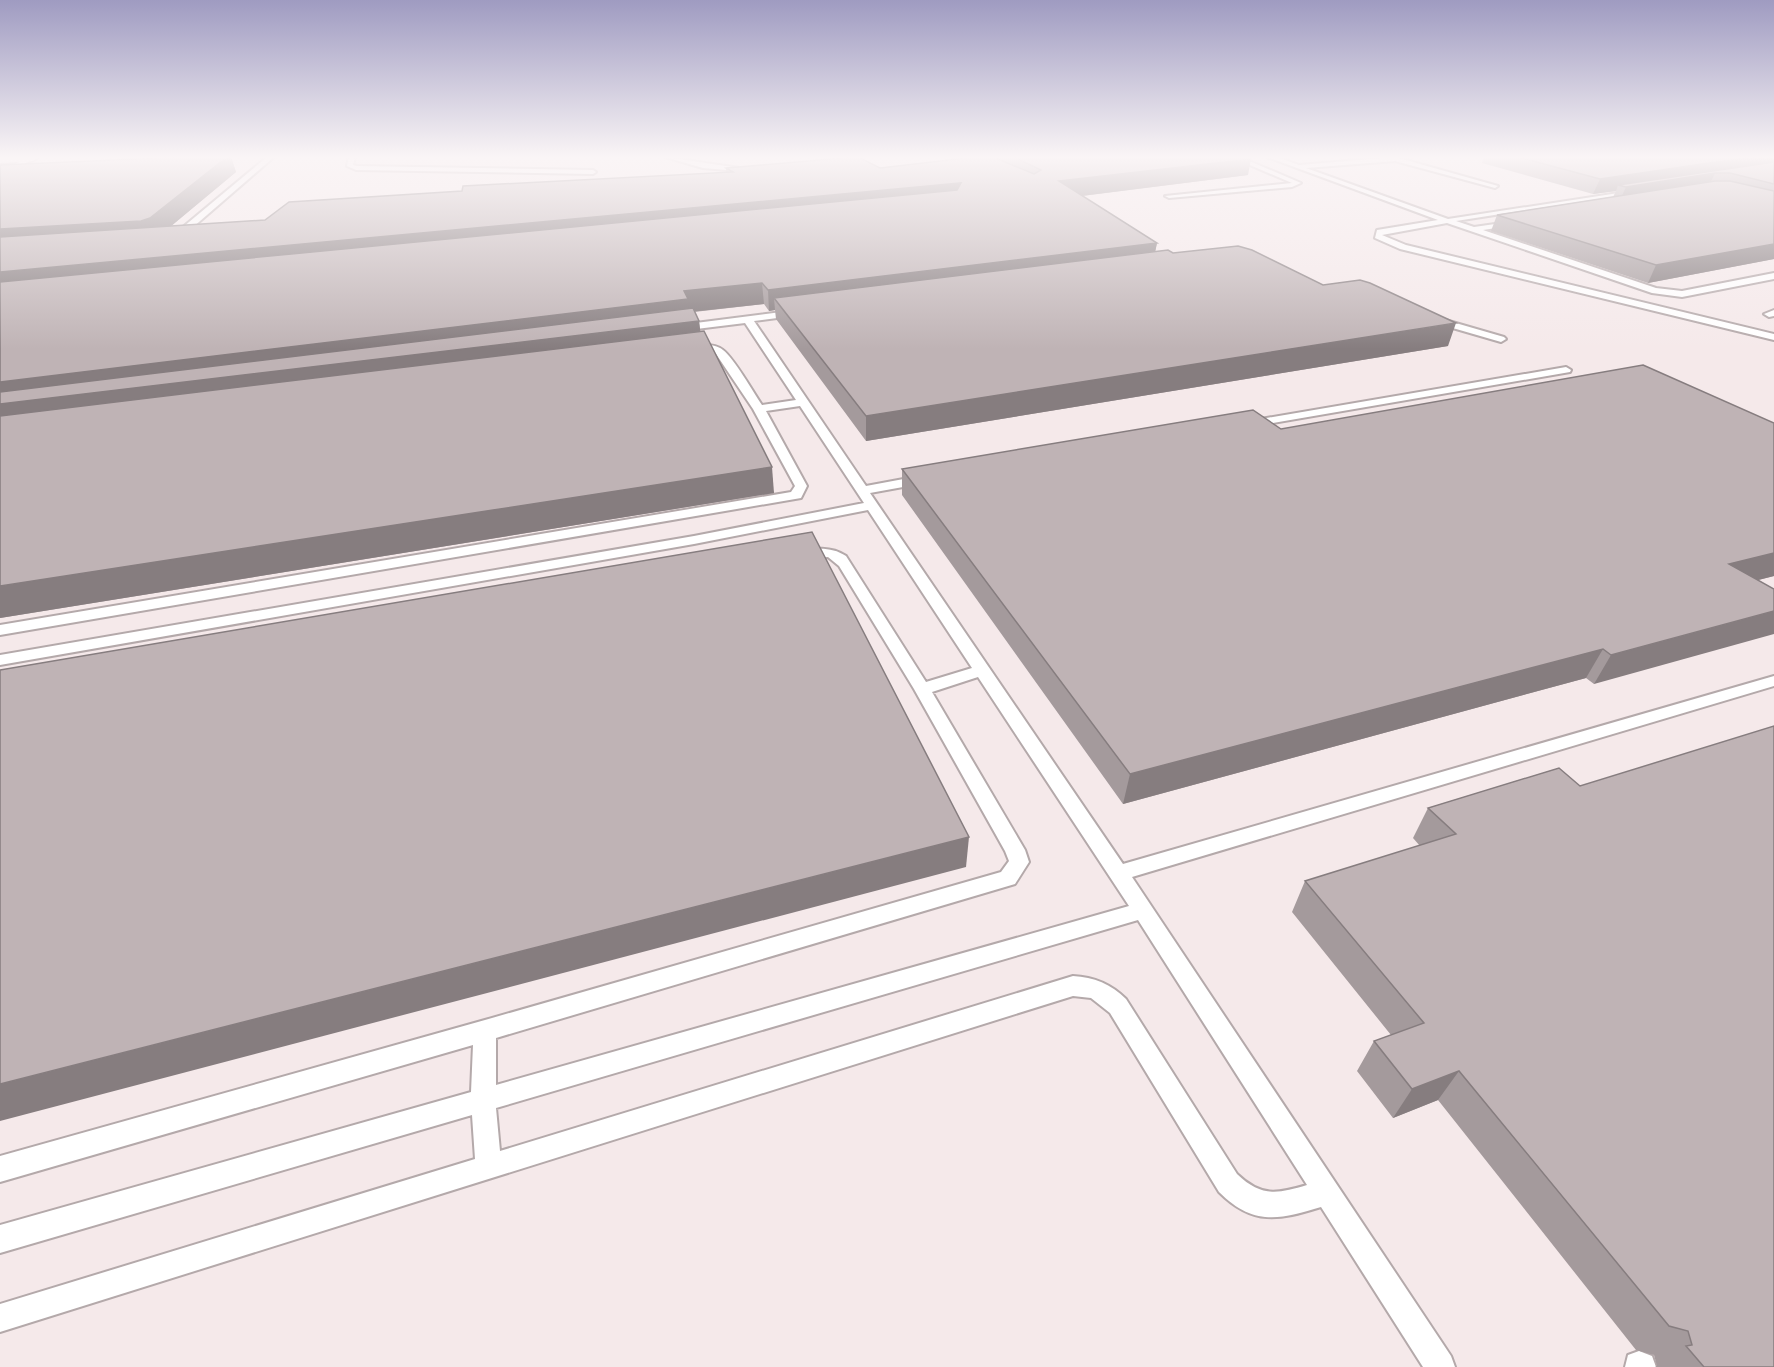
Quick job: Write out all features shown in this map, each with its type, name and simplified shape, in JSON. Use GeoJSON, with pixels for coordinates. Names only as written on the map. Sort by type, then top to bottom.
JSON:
{"type":"FeatureCollection","features":[{"type":"Feature","properties":{"kind":"lane"},"geometry":{"type":"LineString","coordinates":[[164,242],[179,236],[196,221]]}},
{"type":"Feature","properties":{"kind":"lane"},"geometry":{"type":"LineString","coordinates":[[1774,276],[1682,294],[1655,291],[1447,221],[1392,228],[1380,232],[1378,236],[1403,247],[1774,337]]}},
{"type":"Feature","properties":{"kind":"lane"},"geometry":{"type":"LineString","coordinates":[[1473,229],[1521,222]]}},
{"type":"Feature","properties":{"kind":"lane"},"geometry":{"type":"LineString","coordinates":[[665,330],[808,312]]}},
{"type":"Feature","properties":{"kind":"lane"},"geometry":{"type":"LineString","coordinates":[[1421,316],[1501,339]]}},
{"type":"Feature","properties":{"kind":"lane"},"geometry":{"type":"LineString","coordinates":[[748,320],[869,497],[1119,873],[1440,1367]]}},
{"type":"Feature","properties":{"kind":"lane"},"geometry":{"type":"LineString","coordinates":[[0,630],[796,495],[801,486],[759,409],[718,350],[711,348],[676,351]]}},
{"type":"Feature","properties":{"kind":"lane"},"geometry":{"type":"LineString","coordinates":[[1238,426],[1566,370]]}},
{"type":"Feature","properties":{"kind":"lane"},"geometry":{"type":"LineString","coordinates":[[759,409],[804,402]]}},
{"type":"Feature","properties":{"kind":"lane"},"geometry":{"type":"LineString","coordinates":[[0,660],[448,588],[694,540],[869,497],[934,478]]}},
{"type":"Feature","properties":{"kind":"lane"},"geometry":{"type":"LineString","coordinates":[[0,1169],[485,1031],[1008,878],[1018,862],[1015,850],[922,688],[840,558],[822,552],[787,557]]}},
{"type":"Feature","properties":{"kind":"lane"},"geometry":{"type":"LineString","coordinates":[[446,555],[448,588]]}},
{"type":"Feature","properties":{"kind":"lane"},"geometry":{"type":"LineString","coordinates":[[922,688],[982,670]]}},
{"type":"Feature","properties":{"kind":"lane"},"geometry":{"type":"LineString","coordinates":[[1119,873],[1774,681]]}},
{"type":"Feature","properties":{"kind":"lane"},"geometry":{"type":"LineString","coordinates":[[0,1239],[1143,910]]}},
{"type":"Feature","properties":{"kind":"lane"},"geometry":{"type":"LineString","coordinates":[[0,1318],[1062,988],[1084,986],[1097,988],[1107,994],[1118,1006],[1228,1184],[1240,1197],[1253,1204],[1285,1205],[1325,1193]]}},
{"type":"Feature","properties":{"kind":"lane"},"geometry":{"type":"LineString","coordinates":[[485,1031],[483,1099],[489,1167]]}},
{"type":"Feature","properties":{"kind":"building"},"geometry":{"type":"Polygon","coordinates":[[[0,221],[142,221],[141,221],[0,229],[0,221]]]}},
{"type":"Feature","properties":{"kind":"building"},"geometry":{"type":"Polygon","coordinates":[[[253,221],[553,221],[0,272],[0,237],[253,221]]]}},
{"type":"Feature","properties":{"kind":"building"},"geometry":{"type":"Polygon","coordinates":[[[637,221],[1122,221],[1157,243],[768,290],[762,283],[684,291],[688,299],[0,382],[0,282],[637,221]]]}},
{"type":"Feature","properties":{"kind":"building"},"geometry":{"type":"Polygon","coordinates":[[[1515,221],[1774,221],[1774,244],[1656,265],[1515,221]]]}},
{"type":"Feature","properties":{"kind":"building"},"geometry":{"type":"Polygon","coordinates":[[[1238,246],[1252,250],[1323,285],[1360,280],[1370,283],[1456,323],[866,416],[774,298],[1168,250],[1173,253],[1238,246]]]}},
{"type":"Feature","properties":{"kind":"building"},"geometry":{"type":"Polygon","coordinates":[[[693,308],[699,321],[0,404],[0,392],[693,308]]]}},
{"type":"Feature","properties":{"kind":"building"},"geometry":{"type":"Polygon","coordinates":[[[704,331],[772,467],[0,586],[0,416],[704,331]]]}},
{"type":"Feature","properties":{"kind":"building"},"geometry":{"type":"Polygon","coordinates":[[[1643,365],[1774,423],[1774,553],[1729,564],[1774,589],[1774,611],[1611,655],[1603,649],[1130,774],[902,469],[1253,410],[1281,429],[1643,365]]]}},
{"type":"Feature","properties":{"kind":"building"},"geometry":{"type":"Polygon","coordinates":[[[812,532],[969,837],[0,1084],[0,670],[812,532]]]}},
{"type":"Feature","properties":{"kind":"building"},"geometry":{"type":"Polygon","coordinates":[[[1774,726],[1774,1367],[1704,1367],[1686,1346],[1692,1345],[1688,1331],[1669,1326],[1459,1071],[1412,1089],[1374,1041],[1424,1023],[1305,881],[1456,834],[1428,808],[1559,768],[1580,786],[1774,726]]]}}]}
